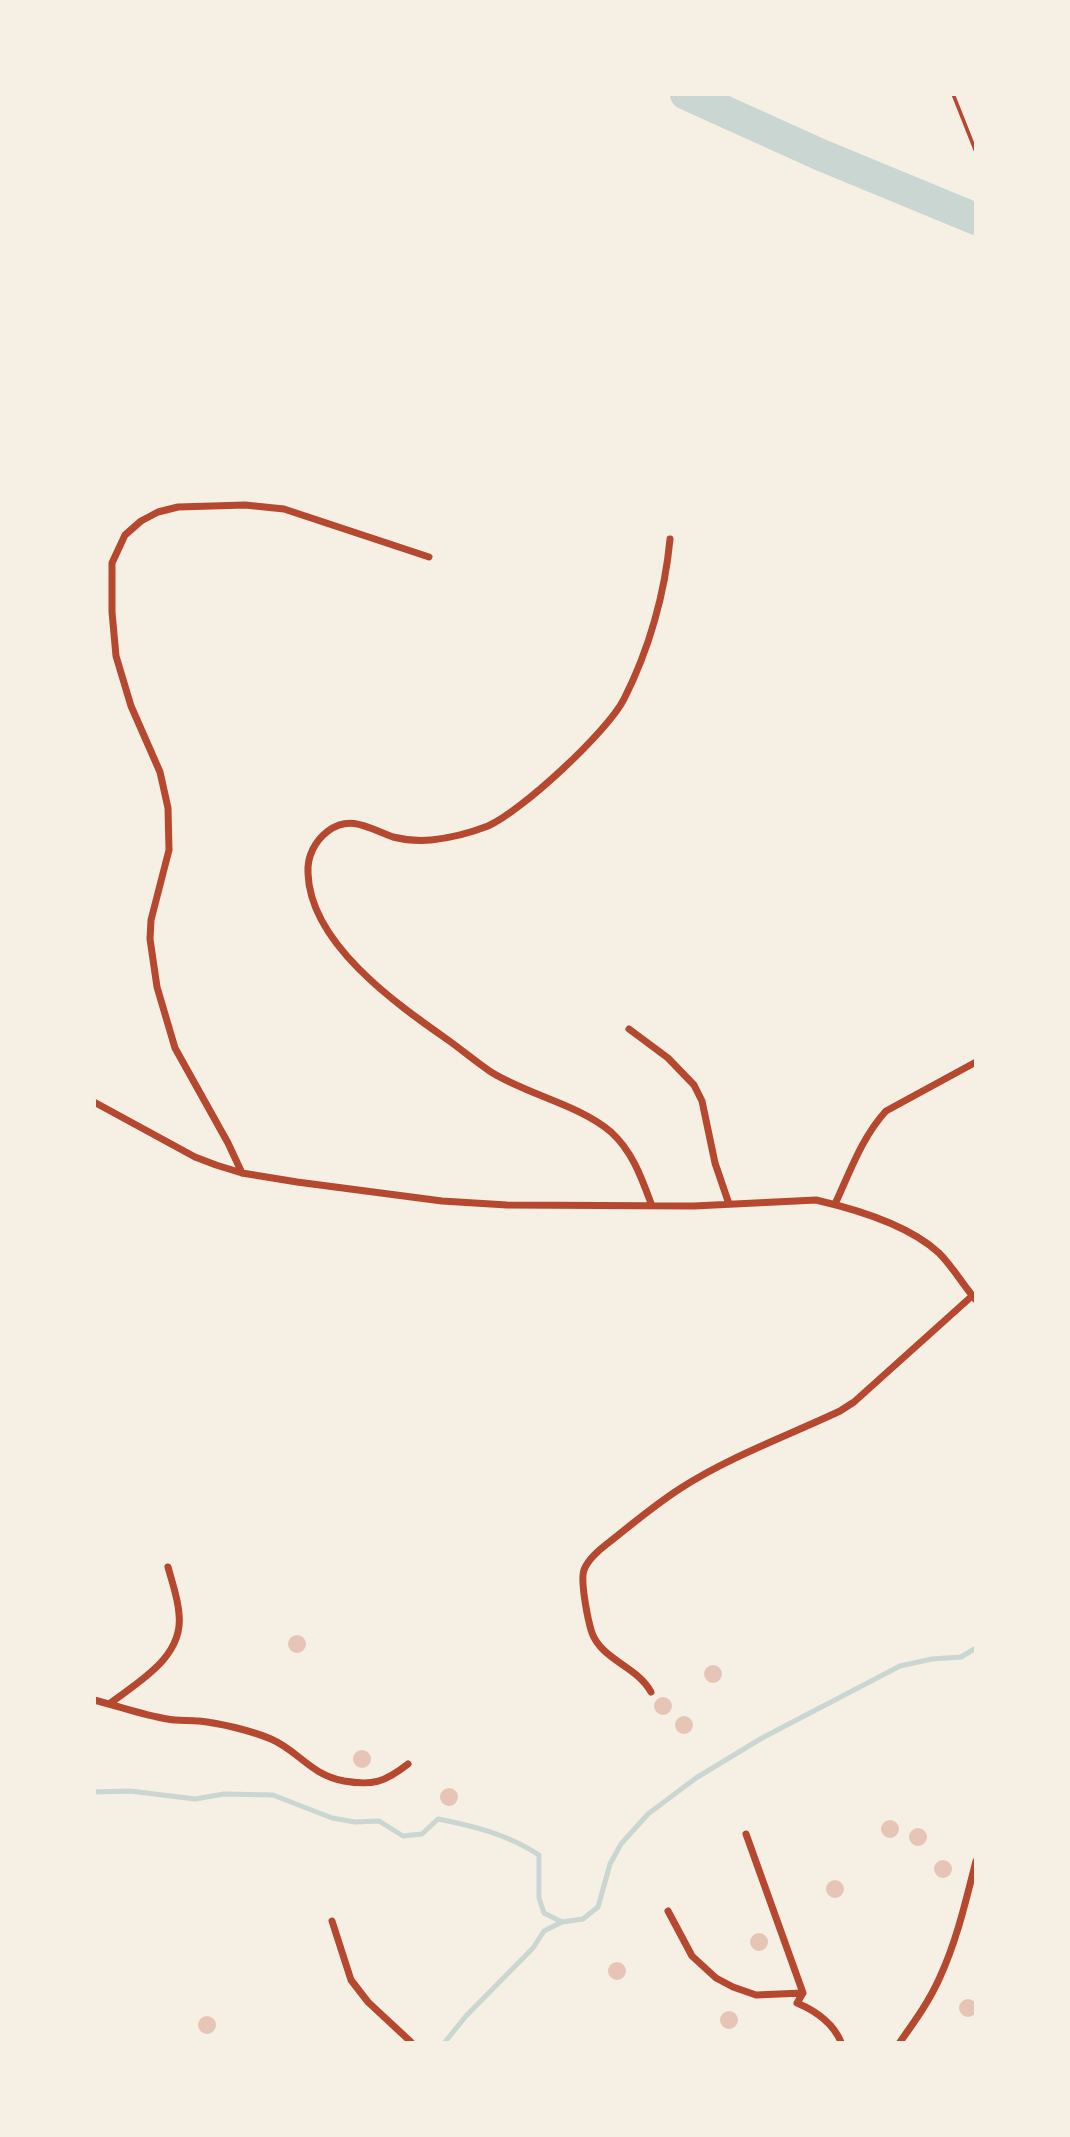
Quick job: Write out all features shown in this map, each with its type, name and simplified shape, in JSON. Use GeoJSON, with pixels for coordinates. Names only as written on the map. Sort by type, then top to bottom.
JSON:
{"type":"FeatureCollection","features":[{"type":"Feature","properties":{"kind":"street"},"geometry":{"type":"LineString","coordinates":[[242,1173],[174,1048],[157,987],[150,939],[151,920],[169,850],[168,808],[160,772],[131,706],[116,656],[112,564],[125,535],[141,521],[158,512],[178,507],[246,505],[284,509],[429,556]]}},
{"type":"Feature","properties":{"kind":"street"},"geometry":{"type":"LineString","coordinates":[[652,1206],[630,1155],[609,1131],[592,1119],[536,1096],[491,1072],[405,1010],[345,953],[318,915],[310,897],[307,864],[312,849],[320,839],[341,824],[355,822],[395,838],[412,840],[460,835],[488,826],[508,815],[537,791],[604,727],[624,700],[647,642],[663,591],[670,539]]}},
{"type":"Feature","properties":{"kind":"street"},"geometry":{"type":"LineString","coordinates":[[629,1030],[668,1058],[694,1085],[702,1101],[715,1163],[729,1204]]}},
{"type":"Feature","properties":{"kind":"street"},"geometry":{"type":"LineString","coordinates":[[835,1204],[862,1145],[874,1124],[886,1111],[975,1062]]}},
{"type":"Feature","properties":{"kind":"street"},"geometry":{"type":"LineString","coordinates":[[94,1102],[195,1157],[242,1173],[442,1201],[507,1205],[652,1206],[816,1200],[835,1204],[901,1228],[942,1255],[974,1298],[854,1402],[723,1464],[683,1487],[656,1505],[587,1563],[582,1576],[591,1632],[596,1642],[641,1677],[651,1692]]}},
{"type":"Feature","properties":{"kind":"street"},"geometry":{"type":"LineString","coordinates":[[109,1704],[161,1663],[177,1637],[180,1615],[167,1567]]}},
{"type":"Feature","properties":{"kind":"street"},"geometry":{"type":"LineString","coordinates":[[94,1700],[166,1719],[211,1723],[270,1738],[325,1776],[344,1781],[377,1783],[408,1764]]}},
{"type":"Feature","properties":{"kind":"street"},"geometry":{"type":"LineString","coordinates":[[746,1834],[803,1993]]}},
{"type":"Feature","properties":{"kind":"street"},"geometry":{"type":"LineString","coordinates":[[900,2042],[921,2013],[939,1979],[959,1922],[975,1863]]}},
{"type":"Feature","properties":{"kind":"street"},"geometry":{"type":"LineString","coordinates":[[668,1911],[692,1956],[716,1978],[756,1995],[803,1993]]}},
{"type":"Feature","properties":{"kind":"street"},"geometry":{"type":"LineString","coordinates":[[331,1921],[345,1965],[358,1991],[411,2042]]}},
{"type":"Feature","properties":{"kind":"street"},"geometry":{"type":"LineString","coordinates":[[803,1993],[797,2003],[820,2015],[841,2042]]}},
{"type":"Feature","properties":{"kind":"path"},"geometry":{"type":"LineString","coordinates":[[954,97],[975,152]]}},
{"type":"Feature","properties":{"kind":"building"},"geometry":{"type":"Polygon","coordinates":[[[297,1635],[303,1638],[306,1644],[303,1650],[297,1653],[291,1650],[288,1644],[291,1638],[297,1635]]]}},
{"type":"Feature","properties":{"kind":"building"},"geometry":{"type":"Polygon","coordinates":[[[713,1665],[719,1668],[722,1674],[719,1680],[713,1683],[707,1680],[704,1674],[707,1668],[713,1665]]]}},
{"type":"Feature","properties":{"kind":"building"},"geometry":{"type":"Polygon","coordinates":[[[663,1697],[669,1700],[672,1706],[669,1712],[663,1715],[657,1712],[654,1706],[657,1700],[663,1697]]]}},
{"type":"Feature","properties":{"kind":"building"},"geometry":{"type":"Polygon","coordinates":[[[684,1716],[690,1719],[693,1725],[690,1731],[684,1734],[678,1731],[675,1725],[678,1719],[684,1716]]]}},
{"type":"Feature","properties":{"kind":"building"},"geometry":{"type":"Polygon","coordinates":[[[362,1750],[368,1753],[371,1759],[368,1765],[362,1768],[356,1765],[353,1759],[356,1753],[362,1750]]]}},
{"type":"Feature","properties":{"kind":"building"},"geometry":{"type":"Polygon","coordinates":[[[449,1788],[455,1791],[458,1797],[455,1803],[449,1806],[443,1803],[440,1797],[443,1791],[449,1788]]]}},
{"type":"Feature","properties":{"kind":"building"},"geometry":{"type":"Polygon","coordinates":[[[890,1820],[896,1823],[899,1829],[896,1835],[890,1838],[884,1835],[881,1829],[884,1823],[890,1820]]]}},
{"type":"Feature","properties":{"kind":"building"},"geometry":{"type":"Polygon","coordinates":[[[918,1828],[924,1831],[927,1837],[924,1843],[918,1846],[912,1843],[909,1837],[912,1831],[918,1828]]]}},
{"type":"Feature","properties":{"kind":"building"},"geometry":{"type":"Polygon","coordinates":[[[943,1860],[949,1863],[952,1869],[949,1875],[943,1878],[937,1875],[934,1869],[937,1863],[943,1860]]]}},
{"type":"Feature","properties":{"kind":"building"},"geometry":{"type":"Polygon","coordinates":[[[835,1880],[841,1883],[844,1889],[841,1895],[835,1898],[829,1895],[826,1889],[829,1883],[835,1880]]]}},
{"type":"Feature","properties":{"kind":"building"},"geometry":{"type":"Polygon","coordinates":[[[759,1933],[765,1936],[768,1942],[765,1948],[759,1951],[753,1948],[750,1942],[753,1936],[759,1933]]]}},
{"type":"Feature","properties":{"kind":"building"},"geometry":{"type":"Polygon","coordinates":[[[617,1962],[623,1965],[626,1971],[623,1977],[617,1980],[611,1977],[608,1971],[611,1965],[617,1962]]]}},
{"type":"Feature","properties":{"kind":"building"},"geometry":{"type":"Polygon","coordinates":[[[968,1999],[974,2002],[977,2008],[974,2014],[968,2017],[962,2014],[959,2008],[962,2002],[968,1999]]]}},
{"type":"Feature","properties":{"kind":"building"},"geometry":{"type":"Polygon","coordinates":[[[729,2011],[735,2014],[738,2020],[735,2026],[729,2029],[723,2026],[720,2020],[723,2014],[729,2011]]]}},
{"type":"Feature","properties":{"kind":"building"},"geometry":{"type":"Polygon","coordinates":[[[207,2016],[213,2019],[216,2025],[213,2031],[207,2034],[201,2031],[198,2025],[201,2019],[207,2016]]]}},
{"type":"Feature","properties":{"kind":"waterway"},"geometry":{"type":"LineString","coordinates":[[686,94],[821,155],[976,219]]}},
{"type":"Feature","properties":{"kind":"waterway"},"geometry":{"type":"LineString","coordinates":[[445,2042],[466,2016],[533,1948],[544,1931],[562,1922],[583,1919],[598,1907],[610,1864],[621,1844],[648,1814],[696,1778],[762,1738],[900,1666],[932,1659],[961,1657],[976,1648]]}},
{"type":"Feature","properties":{"kind":"waterway"},"geometry":{"type":"LineString","coordinates":[[94,1792],[130,1791],[195,1799],[224,1794],[273,1795],[332,1818],[355,1822],[379,1821],[403,1836],[422,1834],[438,1819],[478,1828],[516,1842],[539,1855],[539,1898],[544,1913],[562,1922]]}}]}
